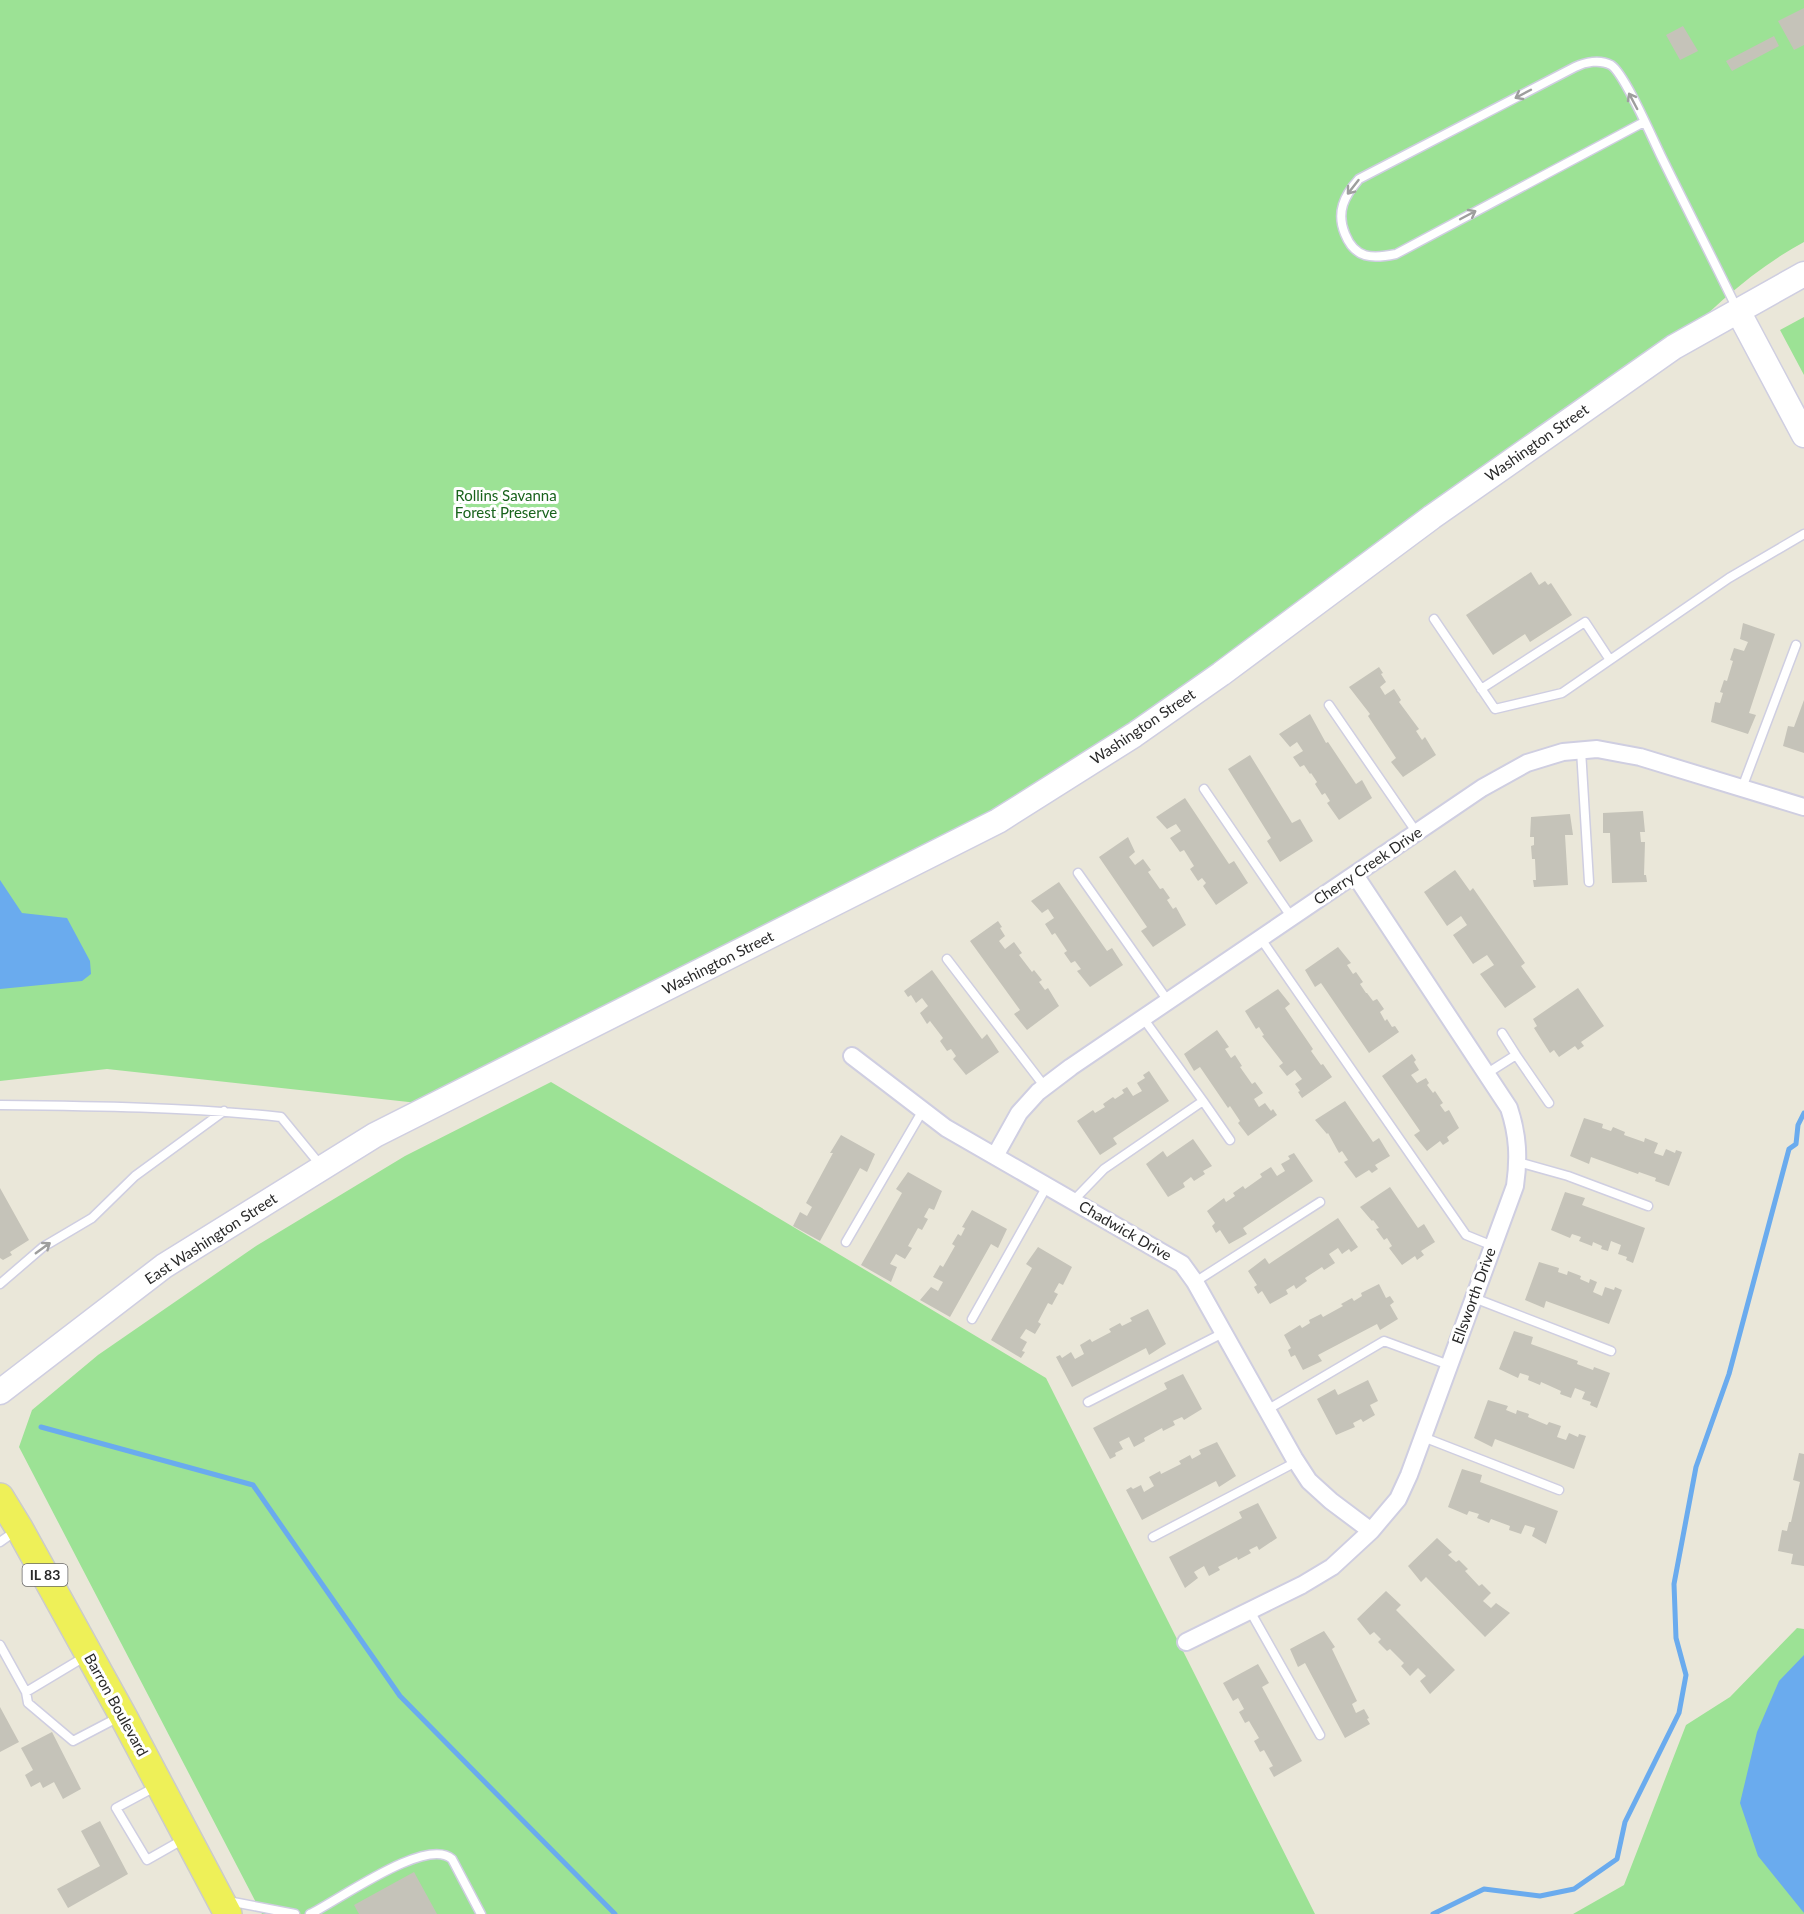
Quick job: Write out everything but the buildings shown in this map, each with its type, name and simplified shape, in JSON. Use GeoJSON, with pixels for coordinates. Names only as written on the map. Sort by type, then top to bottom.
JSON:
{"type":"FeatureCollection","features":[{"type":"Feature","properties":{"kind":"main road","name":"Washington Street"},"geometry":{"type":"LineString","coordinates":[[436,1105],[998,821],[1134,735],[1192,695],[1432,517],[1674,347],[1804,273]]}},
{"type":"Feature","properties":{"kind":"main road"},"geometry":{"type":"LineString","coordinates":[[1738,311],[1804,435]]}},
{"type":"Feature","properties":{"kind":"main road","name":"East Washington Street"},"geometry":{"type":"LineString","coordinates":[[0,1392],[165,1266],[375,1135],[436,1105]]}},
{"type":"Feature","properties":{"kind":"main road","name":"Barron Boulevard"},"geometry":{"type":"LineString","coordinates":[[0,1497],[10,1535],[89,1655],[225,1907]]}},
{"type":"Feature","properties":{"kind":"street","name":"Cherry Creek Drive"},"geometry":{"type":"LineString","coordinates":[[995,1156],[1019,1113],[1045,1087],[1482,788],[1527,763],[1563,752],[1597,749],[1640,757],[1804,807]]}},
{"type":"Feature","properties":{"kind":"street","name":"Ellsworth Drive"},"geometry":{"type":"LineString","coordinates":[[1186,1642],[1302,1585],[1332,1567],[1371,1531],[1398,1499],[1515,1185],[1518,1162],[1516,1128],[1509,1108],[1355,875]]}},
{"type":"Feature","properties":{"kind":"street","name":"Chadwick Drive"},"geometry":{"type":"LineString","coordinates":[[852,1056],[946,1128],[1182,1264],[1195,1282],[1296,1462],[1309,1481],[1371,1531]]}},
{"type":"Feature","properties":{"kind":"lane"},"geometry":{"type":"LineString","coordinates":[[1644,122],[1396,254],[1371,257],[1359,252],[1351,247],[1341,223],[1344,200],[1359,179],[1584,63],[1597,62],[1611,65],[1623,81],[1644,122],[1738,311]]}},
{"type":"Feature","properties":{"kind":"lane"},"geometry":{"type":"LineString","coordinates":[[1434,619],[1495,710],[1562,693],[1729,578],[1804,534]]}},
{"type":"Feature","properties":{"kind":"lane"},"geometry":{"type":"LineString","coordinates":[[1481,689],[1585,621],[1610,660]]}},
{"type":"Feature","properties":{"kind":"lane"},"geometry":{"type":"LineString","coordinates":[[1742,788],[1796,645]]}},
{"type":"Feature","properties":{"kind":"lane"},"geometry":{"type":"LineString","coordinates":[[1329,705],[1417,833]]}},
{"type":"Feature","properties":{"kind":"lane"},"geometry":{"type":"LineString","coordinates":[[1581,750],[1589,882]]}},
{"type":"Feature","properties":{"kind":"lane"},"geometry":{"type":"LineString","coordinates":[[1204,789],[1292,918]]}},
{"type":"Feature","properties":{"kind":"lane"},"geometry":{"type":"LineString","coordinates":[[1078,873],[1168,1001]]}},
{"type":"Feature","properties":{"kind":"lane"},"geometry":{"type":"LineString","coordinates":[[1260,939],[1466,1235],[1493,1246]]}},
{"type":"Feature","properties":{"kind":"lane"},"geometry":{"type":"LineString","coordinates":[[947,959],[1045,1087]]}},
{"type":"Feature","properties":{"kind":"lane"},"geometry":{"type":"LineString","coordinates":[[1143,1018],[1230,1140]]}},
{"type":"Feature","properties":{"kind":"lane"},"geometry":{"type":"LineString","coordinates":[[1502,1034],[1549,1103]]}},
{"type":"Feature","properties":{"kind":"lane"},"geometry":{"type":"LineString","coordinates":[[1486,1074],[1516,1055]]}},
{"type":"Feature","properties":{"kind":"lane"},"geometry":{"type":"LineString","coordinates":[[1073,1201],[1104,1169],[1203,1101]]}},
{"type":"Feature","properties":{"kind":"lane"},"geometry":{"type":"LineString","coordinates":[[0,1105],[150,1107],[281,1117],[322,1167]]}},
{"type":"Feature","properties":{"kind":"lane"},"geometry":{"type":"LineString","coordinates":[[846,1242],[923,1110]]}},
{"type":"Feature","properties":{"kind":"lane"},"geometry":{"type":"LineString","coordinates":[[0,1284],[43,1247],[92,1218],[135,1176],[225,1111]]}},
{"type":"Feature","properties":{"kind":"lane"},"geometry":{"type":"LineString","coordinates":[[1518,1162],[1568,1176],[1648,1206]]}},
{"type":"Feature","properties":{"kind":"lane"},"geometry":{"type":"LineString","coordinates":[[972,1319],[1047,1186]]}},
{"type":"Feature","properties":{"kind":"lane"},"geometry":{"type":"LineString","coordinates":[[1195,1282],[1320,1202]]}},
{"type":"Feature","properties":{"kind":"lane"},"geometry":{"type":"LineString","coordinates":[[1474,1298],[1611,1351]]}},
{"type":"Feature","properties":{"kind":"lane"},"geometry":{"type":"LineString","coordinates":[[1088,1402],[1224,1333]]}},
{"type":"Feature","properties":{"kind":"lane"},"geometry":{"type":"LineString","coordinates":[[1267,1410],[1384,1341],[1449,1365]]}},
{"type":"Feature","properties":{"kind":"lane"},"geometry":{"type":"LineString","coordinates":[[1423,1437],[1559,1490]]}},
{"type":"Feature","properties":{"kind":"lane"},"geometry":{"type":"LineString","coordinates":[[1153,1538],[1296,1462]]}},
{"type":"Feature","properties":{"kind":"lane"},"geometry":{"type":"LineString","coordinates":[[1250,1611],[1320,1735]]}},
{"type":"Feature","properties":{"kind":"lane"},"geometry":{"type":"LineString","coordinates":[[0,1645],[26,1692],[28,1703],[73,1741],[123,1716]]}},
{"type":"Feature","properties":{"kind":"lane"},"geometry":{"type":"LineString","coordinates":[[26,1692],[89,1655]]}},
{"type":"Feature","properties":{"kind":"lane"},"geometry":{"type":"LineString","coordinates":[[160,1785],[116,1808],[147,1860],[188,1837]]}},
{"type":"Feature","properties":{"kind":"lane"},"geometry":{"type":"LineString","coordinates":[[316,1913],[414,1857],[436,1852],[446,1853],[452,1859],[481,1914]]}},
{"type":"Feature","properties":{"kind":"lane"},"geometry":{"type":"LineString","coordinates":[[225,1907],[295,1914]]}},
{"type":"Feature","properties":{"kind":"green space","name":"Rollins Savanna Forest Preserve"},"geometry":{"type":"Polygon","coordinates":[[[0,0],[1804,0],[1804,242],[1769,263],[1735,289],[1674,347],[998,821],[436,1105],[107,1069],[0,1081],[0,0]]]}},
{"type":"Feature","properties":{"kind":"green space"},"geometry":{"type":"Polygon","coordinates":[[[1804,317],[1804,375],[1780,330],[1804,317]]]}},
{"type":"Feature","properties":{"kind":"green space"},"geometry":{"type":"Polygon","coordinates":[[[551,1082],[1046,1378],[1315,1914],[262,1914],[19,1447],[32,1410],[98,1355],[256,1246],[405,1156],[551,1082]]]}},
{"type":"Feature","properties":{"kind":"green space"},"geometry":{"type":"Polygon","coordinates":[[[1797,1628],[1804,1629],[1804,1914],[1573,1914],[1624,1885],[1686,1725],[1730,1697],[1797,1628]]]}},
{"type":"Feature","properties":{"kind":"water"},"geometry":{"type":"Polygon","coordinates":[[[0,880],[22,913],[67,918],[90,961],[91,974],[82,981],[0,989],[0,880]]]}},
{"type":"Feature","properties":{"kind":"water"},"geometry":{"type":"Polygon","coordinates":[[[1804,1655],[1804,1913],[1758,1856],[1740,1803],[1757,1732],[1779,1681],[1804,1655]]]}},
{"type":"Feature","properties":{"kind":"waterway"},"geometry":{"type":"LineString","coordinates":[[1433,1914],[1484,1889],[1540,1896],[1574,1889],[1617,1859],[1625,1822],[1679,1713],[1686,1675],[1676,1638],[1674,1584],[1696,1467],[1729,1374],[1789,1149],[1796,1144],[1798,1125],[1804,1113]]}},
{"type":"Feature","properties":{"kind":"waterway"},"geometry":{"type":"LineString","coordinates":[[41,1427],[253,1485],[400,1696],[615,1914]]}}]}
